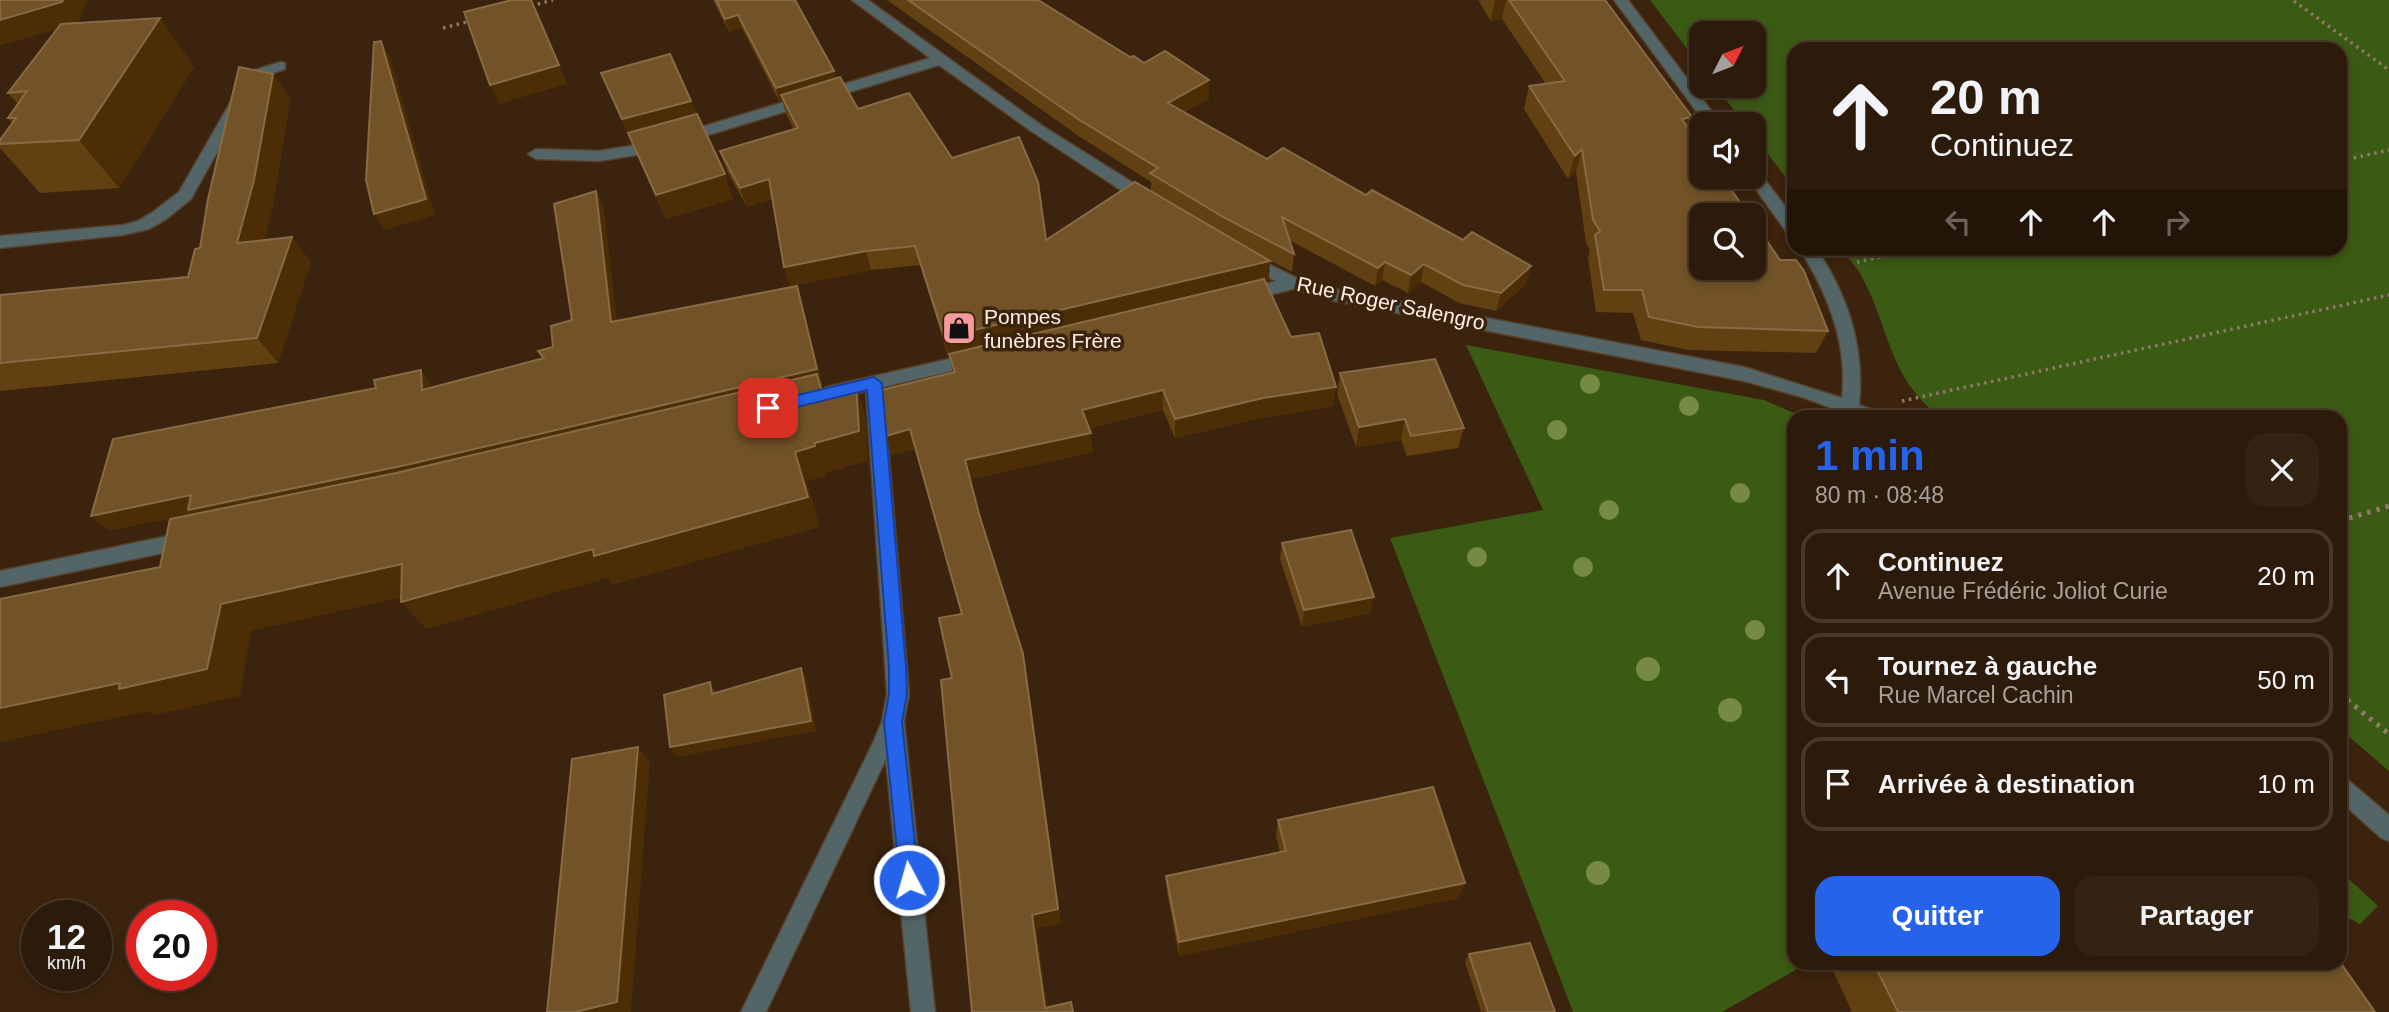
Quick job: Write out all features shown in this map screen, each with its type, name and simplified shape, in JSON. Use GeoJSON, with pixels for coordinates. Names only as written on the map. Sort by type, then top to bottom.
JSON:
{"type":"FeatureCollection","features":[{"type":"Feature","properties":{"kind":"street"},"geometry":{"type":"LineString","coordinates":[[859,0],[1036,128],[1162,209]]}},
{"type":"Feature","properties":{"kind":"street"},"geometry":{"type":"LineString","coordinates":[[1622,0],[1705,112]]}},
{"type":"Feature","properties":{"kind":"street"},"geometry":{"type":"LineString","coordinates":[[536,154],[599,156],[649,148],[940,60]]}},
{"type":"Feature","properties":{"kind":"street"},"geometry":{"type":"LineString","coordinates":[[0,242],[123,230],[143,225],[159,216],[185,195],[250,80],[257,74],[280,66]]}},
{"type":"Feature","properties":{"kind":"street"},"geometry":{"type":"LineString","coordinates":[[1764,189],[1787,221]]}},
{"type":"Feature","properties":{"kind":"street","name":"Rue Roger Salengro"},"geometry":{"type":"LineString","coordinates":[[1227,248],[1293,284],[1371,302],[1744,374],[1779,383],[1855,410]]}},
{"type":"Feature","properties":{"kind":"street"},"geometry":{"type":"LineString","coordinates":[[1813,256],[1837,299],[1850,361],[1853,389],[1850,408]]}},
{"type":"Feature","properties":{"kind":"street"},"geometry":{"type":"LineString","coordinates":[[1225,299],[1293,284]]}},
{"type":"Feature","properties":{"kind":"street"},"geometry":{"type":"LineString","coordinates":[[808,398],[996,354]]}},
{"type":"Feature","properties":{"kind":"street"},"geometry":{"type":"LineString","coordinates":[[753,1012],[893,722],[898,694],[898,667],[874,383]]}},
{"type":"Feature","properties":{"kind":"street"},"geometry":{"type":"LineString","coordinates":[[0,579],[200,538]]}},
{"type":"Feature","properties":{"kind":"street"},"geometry":{"type":"LineString","coordinates":[[893,722],[923,1012]]}},
{"type":"Feature","properties":{"kind":"street"},"geometry":{"type":"LineString","coordinates":[[2347,793],[2389,830]]}},
{"type":"Feature","properties":{"kind":"path"},"geometry":{"type":"LineString","coordinates":[[529,6],[554,0]]}},
{"type":"Feature","properties":{"kind":"path"},"geometry":{"type":"LineString","coordinates":[[2294,1],[2389,70]]}},
{"type":"Feature","properties":{"kind":"path"},"geometry":{"type":"LineString","coordinates":[[443,28],[480,19]]}},
{"type":"Feature","properties":{"kind":"path"},"geometry":{"type":"LineString","coordinates":[[2347,159],[2389,150]]}},
{"type":"Feature","properties":{"kind":"path"},"geometry":{"type":"LineString","coordinates":[[1822,268],[1882,256]]}},
{"type":"Feature","properties":{"kind":"path"},"geometry":{"type":"LineString","coordinates":[[1850,408],[1925,397],[2389,295]]}},
{"type":"Feature","properties":{"kind":"path"},"geometry":{"type":"LineString","coordinates":[[2347,519],[2389,506]]}},
{"type":"Feature","properties":{"kind":"path"},"geometry":{"type":"LineString","coordinates":[[2347,700],[2389,734]]}},
{"type":"Feature","properties":{"kind":"green space"},"geometry":{"type":"Polygon","coordinates":[[[1650,0],[2389,0],[2389,771],[2347,735],[2347,410],[1932,410],[1910,386],[1900,369],[1863,279],[1846,256],[2347,256],[2347,42],[1787,42],[1787,179],[1766,152],[1766,112],[1736,112],[1724,98],[1766,98],[1766,21],[1689,21],[1689,51],[1650,0]]]}},
{"type":"Feature","properties":{"kind":"green space"},"geometry":{"type":"Polygon","coordinates":[[[1466,345],[1764,400],[1787,410],[1787,970],[1795,970],[1722,1012],[1573,1012],[1390,538],[1543,510],[1466,345]]]}},
{"type":"Feature","properties":{"kind":"green space"},"geometry":{"type":"Polygon","coordinates":[[[2347,877],[2378,906],[2360,924],[2347,917],[2347,877]]]}},
{"type":"Feature","properties":{"kind":"building"},"geometry":{"type":"Polygon","coordinates":[[[0,0],[63,0],[0,20],[0,0]]]}},
{"type":"Feature","properties":{"kind":"building"},"geometry":{"type":"Polygon","coordinates":[[[512,0],[531,0],[559,65],[490,85],[464,12],[512,0]]]}},
{"type":"Feature","properties":{"kind":"building"},"geometry":{"type":"Polygon","coordinates":[[[716,0],[795,0],[834,71],[776,88],[738,15],[725,19],[716,0]]]}},
{"type":"Feature","properties":{"kind":"building"},"geometry":{"type":"Polygon","coordinates":[[[908,0],[1038,0],[1144,63],[1165,51],[1209,80],[1168,103],[1267,159],[1283,148],[1366,195],[1372,190],[1463,240],[1472,232],[1531,266],[1501,293],[1463,285],[1424,264],[1411,275],[1385,262],[1378,268],[1282,217],[1294,254],[1223,217],[1150,173],[1158,168],[1078,119],[908,0]]]}},
{"type":"Feature","properties":{"kind":"building"},"geometry":{"type":"Polygon","coordinates":[[[1509,0],[1605,0],[1689,113],[1689,118],[1682,119],[1689,129],[1689,189],[1731,189],[1740,203],[1689,203],[1689,280],[1766,280],[1766,240],[1780,260],[1796,260],[1804,271],[1828,331],[1698,327],[1649,317],[1642,290],[1604,290],[1595,235],[1600,231],[1593,220],[1582,149],[1575,156],[1529,86],[1565,81],[1509,0]]]}},
{"type":"Feature","properties":{"kind":"building"},"geometry":{"type":"Polygon","coordinates":[[[160,18],[79,140],[0,144],[16,118],[8,118],[27,91],[8,93],[61,24],[160,18]]]}},
{"type":"Feature","properties":{"kind":"building"},"geometry":{"type":"Polygon","coordinates":[[[381,41],[426,199],[374,214],[366,180],[374,42],[381,41]]]}},
{"type":"Feature","properties":{"kind":"building"},"geometry":{"type":"Polygon","coordinates":[[[670,54],[691,101],[622,119],[601,73],[670,54]]]}},
{"type":"Feature","properties":{"kind":"building"},"geometry":{"type":"Polygon","coordinates":[[[239,67],[273,74],[254,180],[237,243],[292,237],[257,338],[0,363],[0,295],[188,277],[195,249],[200,248],[208,199],[239,67]]]}},
{"type":"Feature","properties":{"kind":"building"},"geometry":{"type":"Polygon","coordinates":[[[840,77],[858,109],[909,93],[952,158],[1019,137],[1038,182],[1046,240],[1135,182],[1270,261],[944,337],[915,246],[866,251],[784,267],[769,179],[740,188],[720,151],[798,128],[781,95],[840,77]]]}},
{"type":"Feature","properties":{"kind":"building"},"geometry":{"type":"Polygon","coordinates":[[[697,114],[725,174],[656,195],[628,133],[697,114]]]}},
{"type":"Feature","properties":{"kind":"building"},"geometry":{"type":"Polygon","coordinates":[[[596,191],[611,322],[797,286],[817,369],[406,465],[188,510],[191,495],[91,516],[113,439],[376,388],[374,380],[421,370],[422,390],[544,358],[538,351],[553,347],[551,326],[572,320],[554,204],[596,191]]]}},
{"type":"Feature","properties":{"kind":"building"},"geometry":{"type":"Polygon","coordinates":[[[1264,279],[1291,337],[1319,333],[1336,387],[1263,398],[1175,419],[1163,390],[1082,410],[1091,433],[965,460],[1023,654],[1058,909],[1032,915],[1045,1008],[1071,1002],[1073,1012],[972,1012],[941,680],[952,678],[939,618],[962,614],[910,429],[886,436],[882,390],[955,372],[949,354],[1264,279]]]}},
{"type":"Feature","properties":{"kind":"building"},"geometry":{"type":"Polygon","coordinates":[[[1435,359],[1464,428],[1411,436],[1405,419],[1359,427],[1340,373],[1435,359]]]}},
{"type":"Feature","properties":{"kind":"building"},"geometry":{"type":"Polygon","coordinates":[[[817,374],[822,392],[856,384],[859,431],[815,443],[815,446],[795,452],[808,497],[594,556],[593,549],[401,602],[402,564],[221,604],[207,669],[119,689],[120,683],[0,708],[0,599],[160,567],[170,519],[396,473],[817,374]]]}},
{"type":"Feature","properties":{"kind":"building"},"geometry":{"type":"Polygon","coordinates":[[[1351,530],[1374,597],[1304,610],[1282,543],[1351,530]]]}},
{"type":"Feature","properties":{"kind":"building"},"geometry":{"type":"Polygon","coordinates":[[[801,668],[811,721],[670,747],[664,695],[710,682],[712,694],[801,668]]]}},
{"type":"Feature","properties":{"kind":"building"},"geometry":{"type":"Polygon","coordinates":[[[638,747],[617,1002],[575,1012],[547,1012],[572,759],[638,747]]]}},
{"type":"Feature","properties":{"kind":"building"},"geometry":{"type":"Polygon","coordinates":[[[1433,787],[1465,883],[1179,942],[1166,876],[1286,851],[1278,820],[1433,787]]]}},
{"type":"Feature","properties":{"kind":"building"},"geometry":{"type":"Polygon","coordinates":[[[1530,943],[1555,1012],[1488,1012],[1469,954],[1530,943]]]}},
{"type":"Feature","properties":{"kind":"building"},"geometry":{"type":"Polygon","coordinates":[[[1877,970],[2346,970],[2375,1012],[1898,1012],[1877,970]]]}},
{"type":"Feature","properties":{"kind":"place","name":"Pompes funèbres Frère"},"geometry":{"type":"Point","coordinates":[959,328]}},
{"type":"Feature","properties":{"kind":"route"},"geometry":{"type":"LineString","coordinates":[[768,408],[874,383],[898,667],[898,694],[893,722],[909,880]]}}]}
